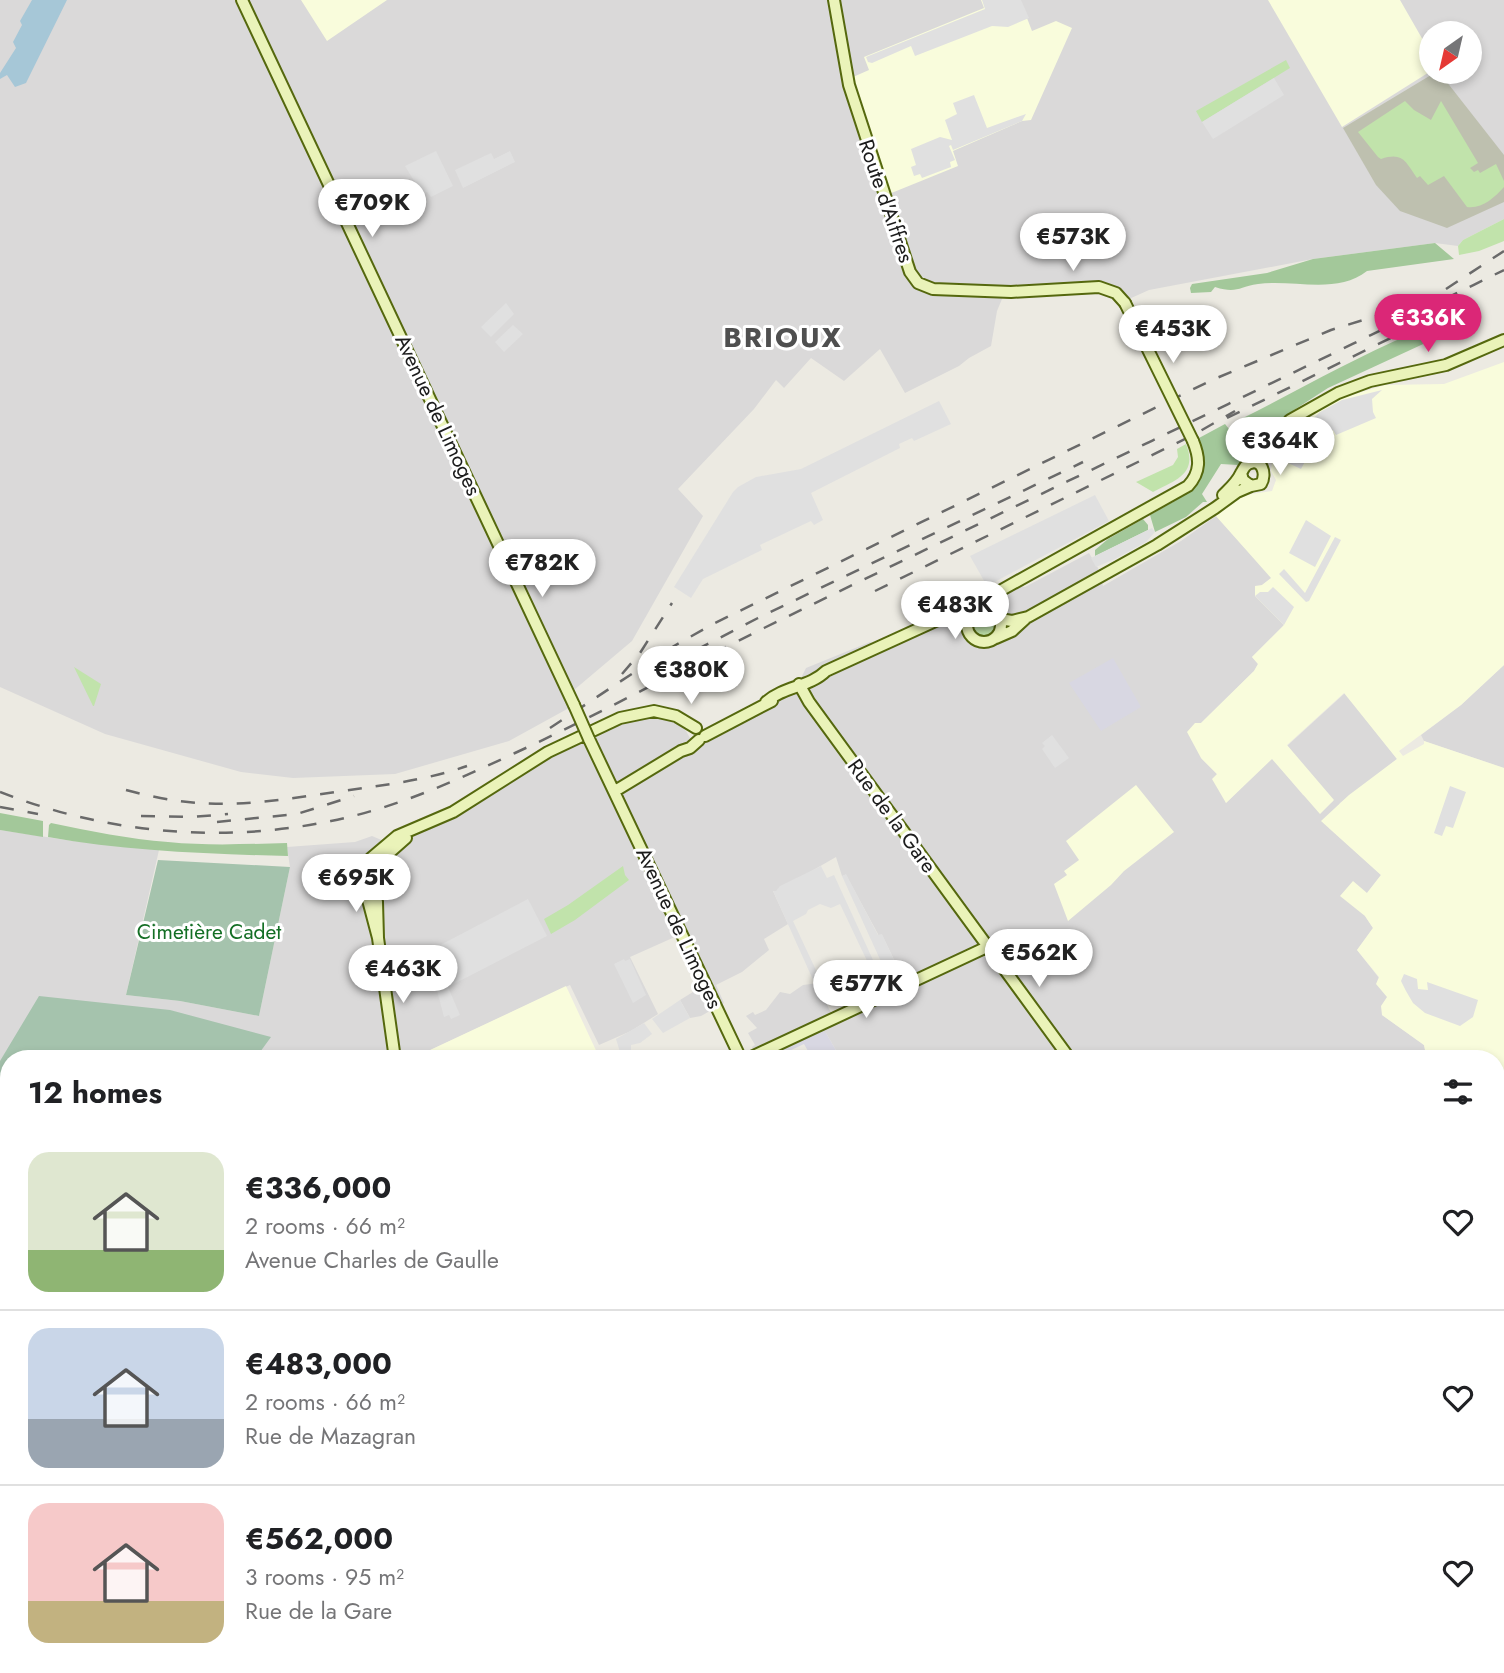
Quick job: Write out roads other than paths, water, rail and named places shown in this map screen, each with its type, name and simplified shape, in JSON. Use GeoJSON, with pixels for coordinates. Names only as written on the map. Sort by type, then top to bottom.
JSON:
{"type":"FeatureCollection","features":[{"type":"Feature","properties":{"kind":"main road","name":"Avenue de Limoges"},"geometry":{"type":"LineString","coordinates":[[242,0],[737,1050]]}},
{"type":"Feature","properties":{"kind":"main road","name":"Route d'Aiffres"},"geometry":{"type":"LineString","coordinates":[[834,0],[849,85],[914,278],[921,285],[933,289],[1011,292],[1105,288],[1116,293],[1125,303],[1198,453],[1199,464],[1188,486],[995,595],[985,608]]}},
{"type":"Feature","properties":{"kind":"main road"},"geometry":{"type":"LineString","coordinates":[[1199,517],[1233,485],[1244,467],[1251,463],[1290,420],[1320,402],[1370,381],[1456,362],[1504,340]]}},
{"type":"Feature","properties":{"kind":"main road"},"geometry":{"type":"LineString","coordinates":[[946,617],[957,620],[978,641],[987,642],[1013,631],[1028,617],[1157,545],[1237,492],[1258,485],[1263,481],[1268,456],[1277,443],[1320,402]]}},
{"type":"Feature","properties":{"kind":"main road"},"geometry":{"type":"LineString","coordinates":[[1251,463],[1257,464],[1264,471]]}},
{"type":"Feature","properties":{"kind":"main road"},"geometry":{"type":"LineString","coordinates":[[1241,474],[1243,480],[1251,486]]}},
{"type":"Feature","properties":{"kind":"main road"},"geometry":{"type":"LineString","coordinates":[[996,638],[1001,628],[999,601],[1008,589]]}},
{"type":"Feature","properties":{"kind":"main road"},"geometry":{"type":"LineString","coordinates":[[615,790],[681,751],[698,733],[723,728],[725,723],[766,702],[777,692],[820,678],[823,673],[946,617],[970,614],[985,608],[1012,621],[1028,617]]}},
{"type":"Feature","properties":{"kind":"main road"},"geometry":{"type":"LineString","coordinates":[[967,628],[970,614]]}},
{"type":"Feature","properties":{"kind":"main road","name":"Rue de la Gare"},"geometry":{"type":"LineString","coordinates":[[799,684],[809,702],[1063,1050]]}},
{"type":"Feature","properties":{"kind":"main road"},"geometry":{"type":"LineString","coordinates":[[394,1050],[378,938],[377,902],[365,870],[371,858],[405,831],[426,825],[478,798],[548,752],[620,718],[653,711],[671,715],[698,733]]}},
{"type":"Feature","properties":{"kind":"main road"},"geometry":{"type":"LineString","coordinates":[[766,1050],[987,947]]}},
{"type":"Feature","properties":{"kind":"main road","name":"Rue de la Gare"},"geometry":{"type":"LineString","coordinates":[[987,947],[990,957],[1057,1050]]}},
{"type":"Feature","properties":{"kind":"railway"},"geometry":{"type":"LineString","coordinates":[[1446,289],[1504,251]]}},
{"type":"Feature","properties":{"kind":"railway"},"geometry":{"type":"LineString","coordinates":[[0,792],[80,817],[163,831],[205,833],[289,828],[379,809],[470,774],[547,738],[764,628],[1504,270]]}},
{"type":"Feature","properties":{"kind":"railway"},"geometry":{"type":"LineString","coordinates":[[550,728],[674,646],[713,624],[1212,380],[1331,330],[1386,313]]}},
{"type":"Feature","properties":{"kind":"railway"},"geometry":{"type":"LineString","coordinates":[[1227,418],[1403,332]]}},
{"type":"Feature","properties":{"kind":"railway"},"geometry":{"type":"LineString","coordinates":[[875,591],[1195,434],[1235,411]]}},
{"type":"Feature","properties":{"kind":"railway"},"geometry":{"type":"LineString","coordinates":[[671,663],[758,618],[1083,462]]}},
{"type":"Feature","properties":{"kind":"railway"},"geometry":{"type":"LineString","coordinates":[[622,674],[640,653],[672,603]]}},
{"type":"Feature","properties":{"kind":"railway"},"geometry":{"type":"LineString","coordinates":[[126,790],[184,802],[234,804],[406,782],[467,766]]}},
{"type":"Feature","properties":{"kind":"railway"},"geometry":{"type":"LineString","coordinates":[[217,822],[297,814],[354,796]]}},
{"type":"Feature","properties":{"kind":"railway"},"geometry":{"type":"LineString","coordinates":[[0,807],[38,814]]}},
{"type":"Feature","properties":{"kind":"railway"},"geometry":{"type":"LineString","coordinates":[[141,816],[192,817],[228,814]]}},
{"type":"Feature","properties":{"kind":"district","name":"BRIOUX"},"geometry":{"type":"Point","coordinates":[783,337]}},
{"type":"Feature","properties":{"kind":"park label","name":"Cimetière Cadet"},"geometry":{"type":"Point","coordinates":[209,932]}}]}
